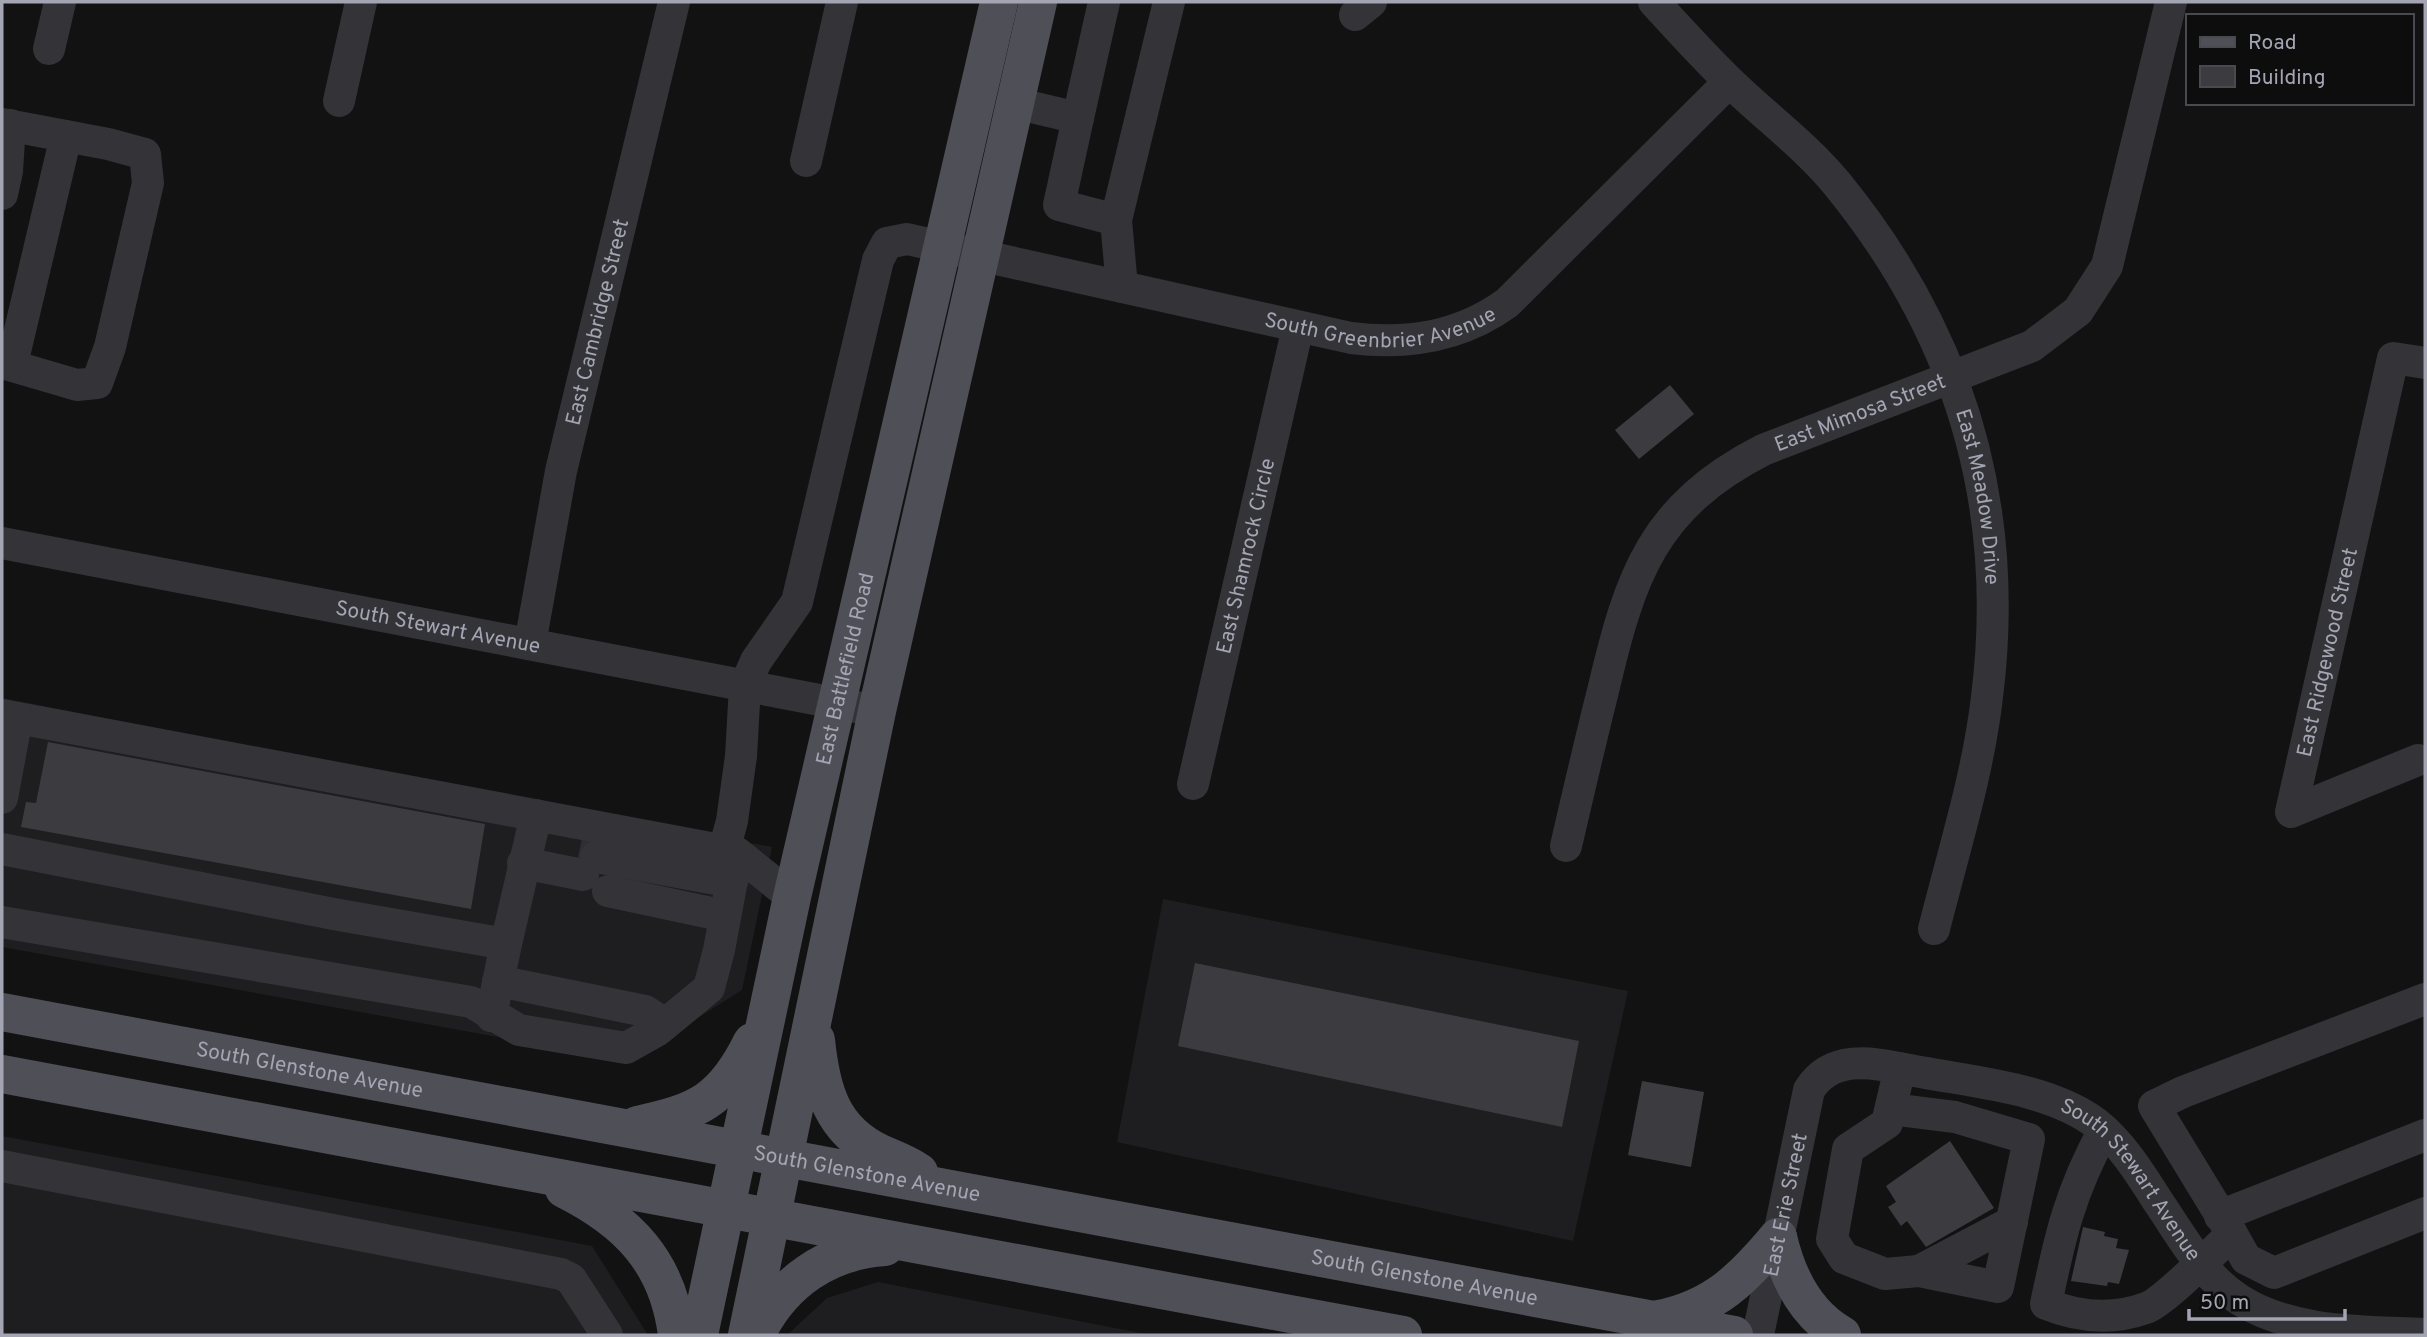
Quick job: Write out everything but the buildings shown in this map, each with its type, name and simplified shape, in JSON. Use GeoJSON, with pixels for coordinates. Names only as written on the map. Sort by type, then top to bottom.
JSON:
{"type":"FeatureCollection","features":[{"type":"Feature","properties":{"kind":"main road","name":"East Battlefield Road"},"geometry":{"type":"LineString","coordinates":[[699,1335],[765,1015],[999,2]]}},
{"type":"Feature","properties":{"kind":"main road","name":"East Battlefield Road"},"geometry":{"type":"LineString","coordinates":[[747,1335],[877,711],[1038,2]]}},
{"type":"Feature","properties":{"kind":"main road","name":"South Glenstone Avenue"},"geometry":{"type":"LineString","coordinates":[[2,1012],[1734,1335]]}},
{"type":"Feature","properties":{"kind":"main road"},"geometry":{"type":"LineString","coordinates":[[814,1012],[819,1072],[829,1104],[842,1124],[878,1152],[903,1161],[944,1189]]}},
{"type":"Feature","properties":{"kind":"main road"},"geometry":{"type":"LineString","coordinates":[[622,1128],[669,1119],[710,1100],[738,1067],[765,1015]]}},
{"type":"Feature","properties":{"kind":"main road"},"geometry":{"type":"LineString","coordinates":[[2,1074],[724,1211],[1403,1335]]}},
{"type":"Feature","properties":{"kind":"main road"},"geometry":{"type":"LineString","coordinates":[[534,1174],[612,1218],[641,1245],[666,1288],[677,1335]]}},
{"type":"Feature","properties":{"kind":"main road"},"geometry":{"type":"LineString","coordinates":[[1655,1321],[1702,1307],[1723,1293],[1756,1264],[1778,1237]]}},
{"type":"Feature","properties":{"kind":"main road"},"geometry":{"type":"LineString","coordinates":[[1778,1237],[1783,1262],[1802,1298],[1820,1318],[1842,1335]]}},
{"type":"Feature","properties":{"kind":"main road"},"geometry":{"type":"LineString","coordinates":[[756,1335],[788,1287],[834,1257],[861,1249],[919,1245]]}},
{"type":"Feature","properties":{"kind":"street"},"geometry":{"type":"LineString","coordinates":[[49,49],[60,2]]}},
{"type":"Feature","properties":{"kind":"street"},"geometry":{"type":"LineString","coordinates":[[338,101],[361,2]]}},
{"type":"Feature","properties":{"kind":"street","name":"East Cambridge Street"},"geometry":{"type":"LineString","coordinates":[[530,644],[561,471],[674,2]]}},
{"type":"Feature","properties":{"kind":"street"},"geometry":{"type":"LineString","coordinates":[[806,161],[842,2]]}},
{"type":"Feature","properties":{"kind":"street"},"geometry":{"type":"LineString","coordinates":[[1104,2],[1059,205],[1116,220]]}},
{"type":"Feature","properties":{"kind":"street"},"geometry":{"type":"LineString","coordinates":[[1122,287],[1116,220],[1169,2]]}},
{"type":"Feature","properties":{"kind":"street","name":"East Meadow Drive"},"geometry":{"type":"LineString","coordinates":[[1654,2],[1729,82],[1810,153],[1860,213],[1922,309],[1953,376],[1983,497],[1990,551],[1993,619],[1989,686],[1980,739],[1934,929]]}},
{"type":"Feature","properties":{"kind":"street","name":"East Mimosa Street"},"geometry":{"type":"LineString","coordinates":[[1566,846],[1625,601],[1644,559],[1671,520],[1704,485],[1742,460],[2032,346],[2049,336],[2078,311],[2097,284],[2113,249],[2171,2]]}},
{"type":"Feature","properties":{"kind":"street","name":"South Greenbrier Avenue"},"geometry":{"type":"LineString","coordinates":[[745,686],[756,661],[797,603],[881,249],[894,240],[907,239],[941,246],[1351,338],[1404,341],[1442,335],[1493,313],[1520,291],[1729,82]]}},
{"type":"Feature","properties":{"kind":"street"},"geometry":{"type":"LineString","coordinates":[[1015,103],[1078,118]]}},
{"type":"Feature","properties":{"kind":"street"},"geometry":{"type":"LineString","coordinates":[[2,194],[7,171],[6,125],[66,136],[145,155],[148,183],[110,346],[97,383],[78,385],[7,363],[66,136]]}},
{"type":"Feature","properties":{"kind":"street","name":"East Shamrock Circle"},"geometry":{"type":"LineString","coordinates":[[1193,784],[1298,327]]}},
{"type":"Feature","properties":{"kind":"street","name":"East Ridgewood Street"},"geometry":{"type":"LineString","coordinates":[[2418,760],[2291,812],[2393,358],[2425,363]]}},
{"type":"Feature","properties":{"kind":"street","name":"South Stewart Avenue"},"geometry":{"type":"LineString","coordinates":[[2,544],[877,711]]}},
{"type":"Feature","properties":{"kind":"street"},"geometry":{"type":"LineString","coordinates":[[2,922],[471,1002],[519,1030],[626,1048],[665,1024],[709,988],[730,881],[732,821],[741,757],[745,686]]}},
{"type":"Feature","properties":{"kind":"street"},"geometry":{"type":"LineString","coordinates":[[2,798],[9,717],[528,847],[590,866],[730,881]]}},
{"type":"Feature","properties":{"kind":"street"},"geometry":{"type":"LineString","coordinates":[[528,847],[590,866],[730,881]]}},
{"type":"Feature","properties":{"kind":"street"},"geometry":{"type":"LineString","coordinates":[[528,847],[730,881],[792,897]]}},
{"type":"Feature","properties":{"kind":"street"},"geometry":{"type":"LineString","coordinates":[[491,1016],[528,847]]}},
{"type":"Feature","properties":{"kind":"street"},"geometry":{"type":"LineString","coordinates":[[2,849],[339,915],[506,944]]}},
{"type":"Feature","properties":{"kind":"street"},"geometry":{"type":"LineString","coordinates":[[498,981],[645,1011],[665,1024]]}},
{"type":"Feature","properties":{"kind":"street"},"geometry":{"type":"LineString","coordinates":[[2425,999],[2183,1091],[2154,1106],[2246,1259],[2274,1273],[2425,1213]]}},
{"type":"Feature","properties":{"kind":"street","name":"South Stewart Avenue"},"geometry":{"type":"LineString","coordinates":[[1819,1077],[1833,1068],[1850,1063],[1869,1062],[2038,1096],[2071,1108],[2104,1130],[2137,1167],[2200,1263],[2213,1279],[2238,1299],[2284,1320],[2319,1327],[2425,1334]]}},
{"type":"Feature","properties":{"kind":"street"},"geometry":{"type":"LineString","coordinates":[[1900,1068],[1887,1124],[1848,1149],[1832,1239],[1844,1258],[1885,1274],[1919,1271],[1998,1287],[2038,1096]]}},
{"type":"Feature","properties":{"kind":"street","name":"East Erie Street"},"geometry":{"type":"LineString","coordinates":[[1758,1335],[1807,1097],[1819,1077]]}},
{"type":"Feature","properties":{"kind":"street"},"geometry":{"type":"LineString","coordinates":[[1891,1109],[1955,1117],[2029,1139]]}},
{"type":"Feature","properties":{"kind":"street"},"geometry":{"type":"LineString","coordinates":[[2104,1130],[2080,1173],[2064,1220],[2046,1304],[2072,1315],[2112,1315],[2148,1308],[2200,1263],[2226,1225],[2425,1135]]}},
{"type":"Feature","properties":{"kind":"street"},"geometry":{"type":"LineString","coordinates":[[2,1166],[561,1274],[571,1279],[607,1335]]}},
{"type":"Feature","properties":{"kind":"street"},"geometry":{"type":"LineString","coordinates":[[1919,1271],[2012,1222]]}},
{"type":"Feature","properties":{"kind":"shaded area"},"geometry":{"type":"Polygon","coordinates":[[[2,698],[772,847],[742,990],[630,1061],[2,947],[2,698]]]}},
{"type":"Feature","properties":{"kind":"shaded area"},"geometry":{"type":"Polygon","coordinates":[[[1163,899],[1628,991],[1573,1241],[1117,1142],[1163,899]]]}},
{"type":"Feature","properties":{"kind":"shaded area"},"geometry":{"type":"Polygon","coordinates":[[[2,1136],[592,1246],[648,1335],[2,1335],[2,1136]]]}},
{"type":"Feature","properties":{"kind":"shaded area"},"geometry":{"type":"Polygon","coordinates":[[[878,1282],[1151,1335],[787,1335],[827,1298],[878,1282]]]}},
{"type":"Feature","properties":{"kind":"tunnel"},"geometry":{"type":"LineString","coordinates":[[581,843],[595,846]]}}]}
